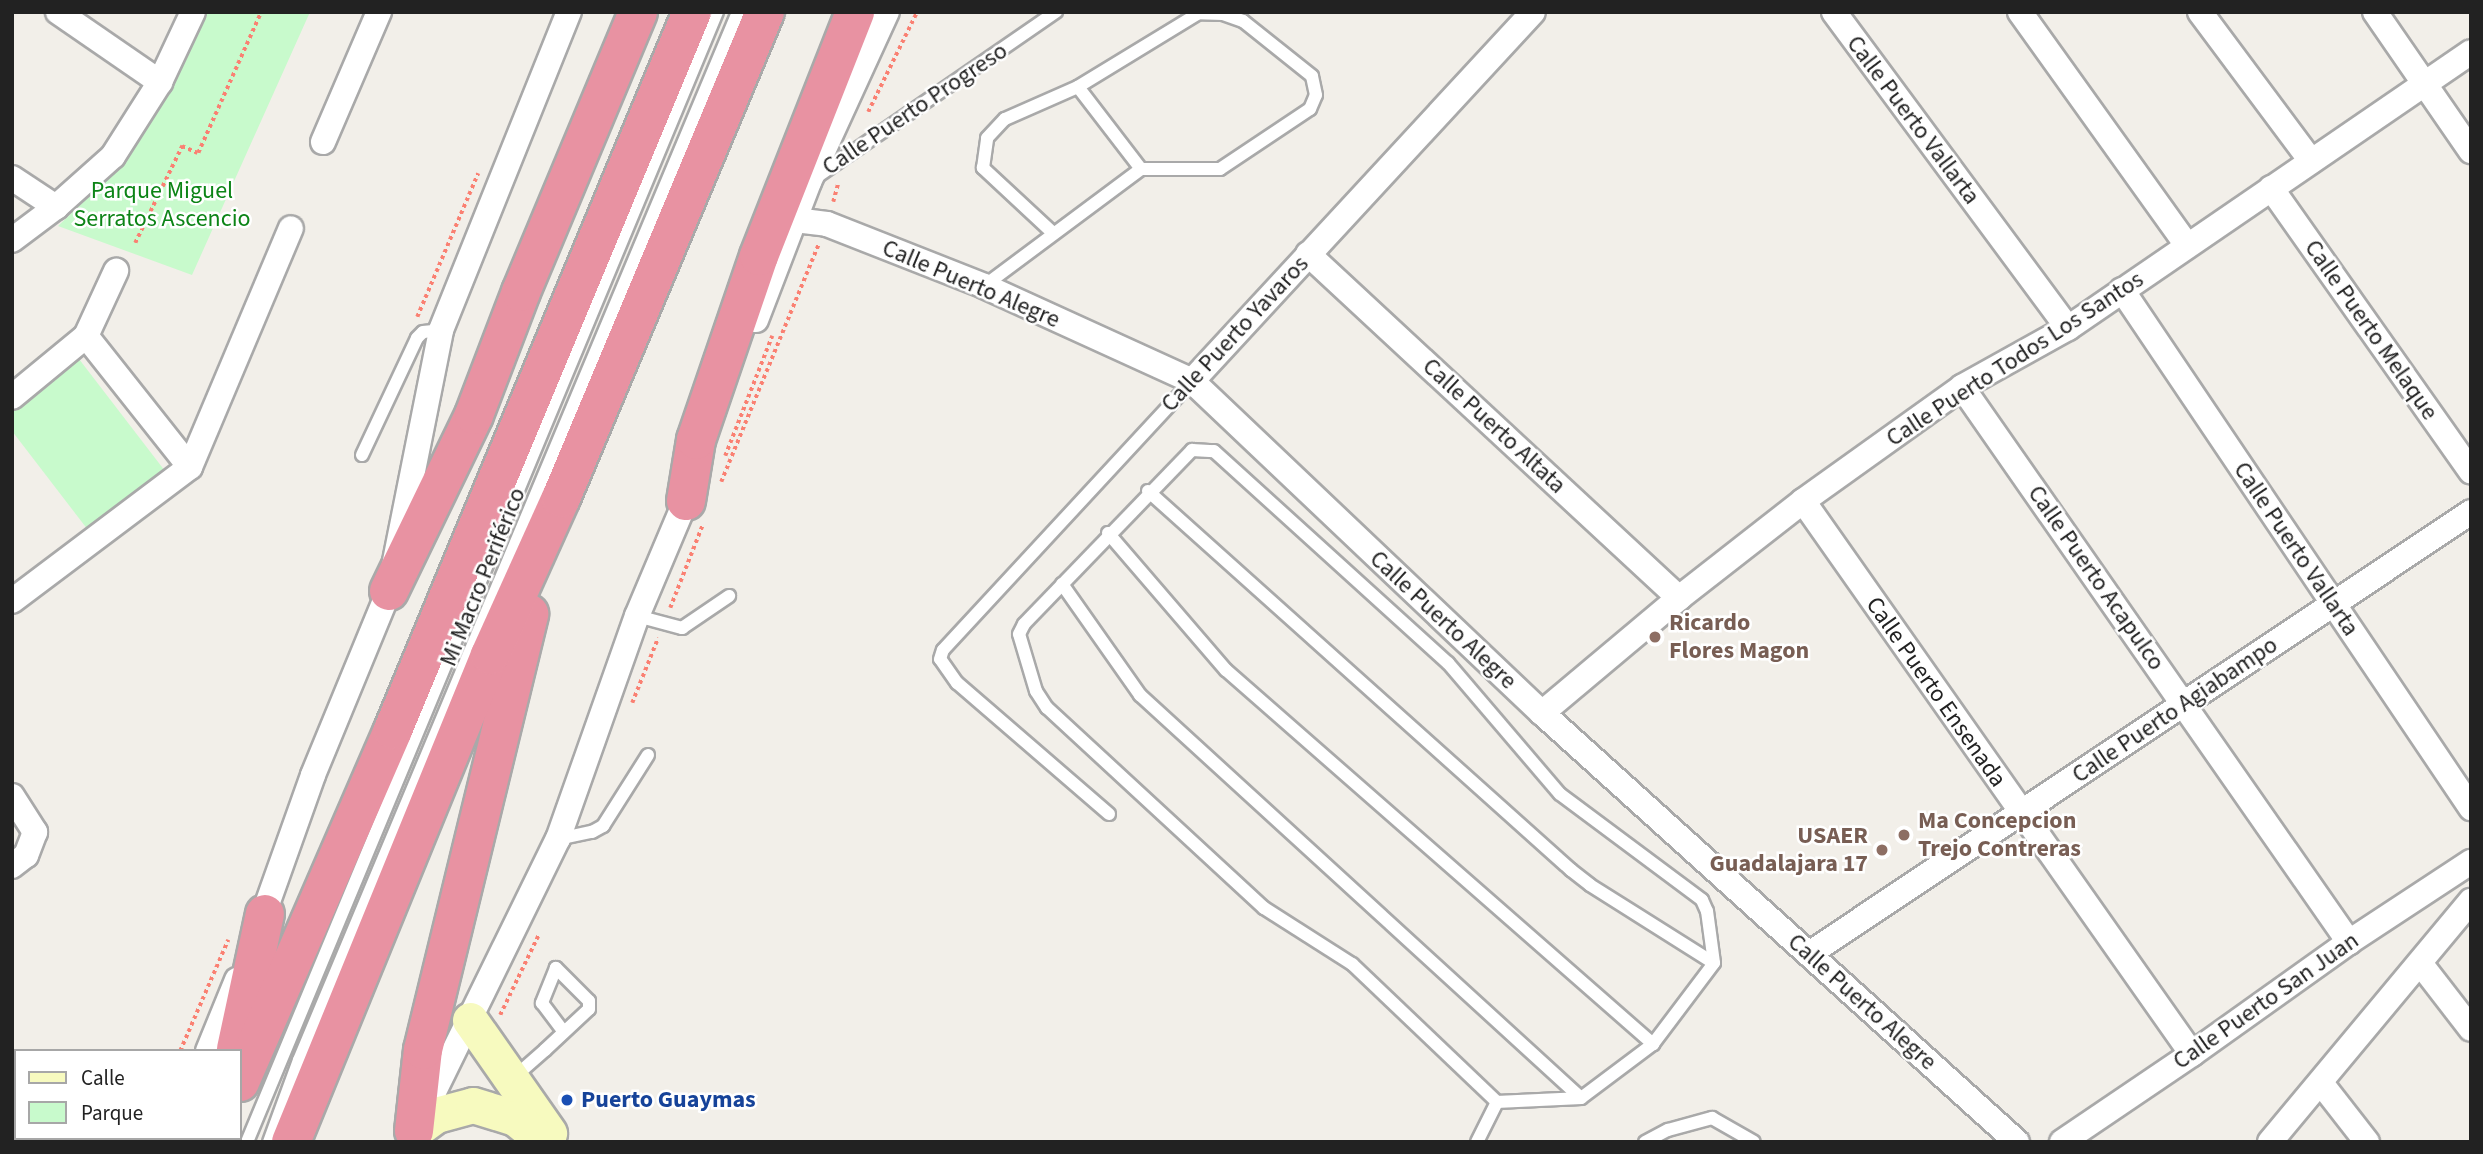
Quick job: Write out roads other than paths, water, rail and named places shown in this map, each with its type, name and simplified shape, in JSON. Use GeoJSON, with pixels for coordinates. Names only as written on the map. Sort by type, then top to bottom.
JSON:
{"type":"FeatureCollection","features":[{"type":"Feature","properties":{"kind":"highway"},"geometry":{"type":"LineString","coordinates":[[388,592],[474,415],[638,12]]}},
{"type":"Feature","properties":{"kind":"highway"},"geometry":{"type":"LineString","coordinates":[[474,415],[535,321],[657,12]]}},
{"type":"Feature","properties":{"kind":"highway"},"geometry":{"type":"LineString","coordinates":[[242,1077],[393,730],[692,12]]}},
{"type":"Feature","properties":{"kind":"highway"},"geometry":{"type":"LineString","coordinates":[[291,1142],[490,655],[561,498],[765,12]]}},
{"type":"Feature","properties":{"kind":"highway"},"geometry":{"type":"LineString","coordinates":[[702,504],[695,440],[754,269],[852,20]]}},
{"type":"Feature","properties":{"kind":"highway"},"geometry":{"type":"LineString","coordinates":[[518,431],[535,321]]}},
{"type":"Feature","properties":{"kind":"highway"},"geometry":{"type":"LineString","coordinates":[[412,1136],[423,1050],[475,848],[512,675],[561,498]]}},
{"type":"Feature","properties":{"kind":"highway"},"geometry":{"type":"LineString","coordinates":[[236,1049],[249,921]]}},
{"type":"Feature","properties":{"kind":"street"},"geometry":{"type":"LineString","coordinates":[[58,12],[160,82]]}},
{"type":"Feature","properties":{"kind":"street"},"geometry":{"type":"LineString","coordinates":[[12,240],[55,208],[113,156],[160,82],[193,12]]}},
{"type":"Feature","properties":{"kind":"street"},"geometry":{"type":"LineString","coordinates":[[324,142],[379,12]]}},
{"type":"Feature","properties":{"kind":"street"},"geometry":{"type":"LineString","coordinates":[[209,1049],[249,921],[313,775],[388,592],[442,330],[569,12]]}},
{"type":"Feature","properties":{"kind":"street"},"geometry":{"type":"LineString","coordinates":[[412,1136],[478,1032],[558,839],[637,616],[702,504],[809,182],[887,12]]}},
{"type":"Feature","properties":{"kind":"street","name":"Calle Puerto Yavaros"},"geometry":{"type":"LineString","coordinates":[[1192,381],[1533,12]]}},
{"type":"Feature","properties":{"kind":"street","name":"Calle Puerto Vallarta"},"geometry":{"type":"LineString","coordinates":[[1834,12],[2068,328]]}},
{"type":"Feature","properties":{"kind":"street"},"geometry":{"type":"LineString","coordinates":[[2020,12],[2187,245]]}},
{"type":"Feature","properties":{"kind":"street"},"geometry":{"type":"LineString","coordinates":[[2200,12],[2311,161]]}},
{"type":"Feature","properties":{"kind":"street"},"geometry":{"type":"LineString","coordinates":[[2375,12],[2471,151]]}},
{"type":"Feature","properties":{"kind":"street","name":"Calle Puerto Todos Los Santos"},"geometry":{"type":"LineString","coordinates":[[1542,713],[1679,598],[1803,502],[1962,387],[2068,328],[2471,52]]}},
{"type":"Feature","properties":{"kind":"street"},"geometry":{"type":"LineString","coordinates":[[12,178],[55,208]]}},
{"type":"Feature","properties":{"kind":"street","name":"Calle Puerto Melaque"},"geometry":{"type":"LineString","coordinates":[[2271,188],[2471,471]]}},
{"type":"Feature","properties":{"kind":"street","name":"Calle Puerto Alegre"},"geometry":{"type":"LineString","coordinates":[[795,220],[827,225],[984,286],[1192,381],[1542,713],[2012,1140]]}},
{"type":"Feature","properties":{"kind":"street"},"geometry":{"type":"LineString","coordinates":[[12,601],[190,467],[291,228]]}},
{"type":"Feature","properties":{"kind":"street","name":"Calle Puerto Altata"},"geometry":{"type":"LineString","coordinates":[[1308,254],[1679,598]]}},
{"type":"Feature","properties":{"kind":"street"},"geometry":{"type":"LineString","coordinates":[[12,397],[86,336],[117,271]]}},
{"type":"Feature","properties":{"kind":"street","name":"Calle Puerto Vallarta"},"geometry":{"type":"LineString","coordinates":[[2122,290],[2471,808]]}},
{"type":"Feature","properties":{"kind":"street"},"geometry":{"type":"LineString","coordinates":[[86,336],[190,467]]}},
{"type":"Feature","properties":{"kind":"street","name":"Calle Puerto Acapulco"},"geometry":{"type":"LineString","coordinates":[[1962,387],[2349,942]]}},
{"type":"Feature","properties":{"kind":"street"},"geometry":{"type":"LineString","coordinates":[[162,433],[186,435],[209,422]]}},
{"type":"Feature","properties":{"kind":"street","name":"Calle Puerto Ensenada"},"geometry":{"type":"LineString","coordinates":[[1803,502],[2192,1054]]}},
{"type":"Feature","properties":{"kind":"street","name":"Calle Puerto Agiabampo"},"geometry":{"type":"LineString","coordinates":[[1809,954],[2471,512]]}},
{"type":"Feature","properties":{"kind":"street"},"geometry":{"type":"LineString","coordinates":[[12,796],[35,832],[26,855],[12,866]]}},
{"type":"Feature","properties":{"kind":"street","name":"Calle Puerto San Juan"},"geometry":{"type":"LineString","coordinates":[[2062,1142],[2192,1054],[2349,942],[2471,862]]}},
{"type":"Feature","properties":{"kind":"street"},"geometry":{"type":"LineString","coordinates":[[2270,1142],[2471,901]]}},
{"type":"Feature","properties":{"kind":"street"},"geometry":{"type":"LineString","coordinates":[[2420,962],[2471,1029]]}},
{"type":"Feature","properties":{"kind":"street"},"geometry":{"type":"LineString","coordinates":[[478,1032],[554,1142]]}},
{"type":"Feature","properties":{"kind":"street"},"geometry":{"type":"LineString","coordinates":[[2321,1083],[2367,1142]]}},
{"type":"Feature","properties":{"kind":"street"},"geometry":{"type":"LineString","coordinates":[[412,1136],[436,1115],[473,1105],[515,1118],[545,1142]]}},
{"type":"Feature","properties":{"kind":"lane","name":"Mi Macro Periférico"},"geometry":{"type":"LineString","coordinates":[[247,1142],[717,12]]}},
{"type":"Feature","properties":{"kind":"lane","name":"Mi Macro Periférico"},"geometry":{"type":"LineString","coordinates":[[269,1142],[305,1048],[738,12]]}},
{"type":"Feature","properties":{"kind":"lane","name":"Calle Puerto Progreso"},"geometry":{"type":"LineString","coordinates":[[809,182],[1056,12]]}},
{"type":"Feature","properties":{"kind":"lane"},"geometry":{"type":"LineString","coordinates":[[984,286],[1141,169],[1220,169],[1310,109],[1316,95],[1312,76],[1243,21],[1223,13],[1199,13],[1078,87],[1005,119],[987,138],[983,168],[1053,233]]}},
{"type":"Feature","properties":{"kind":"lane"},"geometry":{"type":"LineString","coordinates":[[1078,87],[1141,169]]}},
{"type":"Feature","properties":{"kind":"lane"},"geometry":{"type":"LineString","coordinates":[[362,455],[417,338],[423,332],[442,330]]}},
{"type":"Feature","properties":{"kind":"lane","name":"Calle Puerto Yavaros"},"geometry":{"type":"LineString","coordinates":[[1109,814],[957,683],[940,659],[943,650],[1192,381]]}},
{"type":"Feature","properties":{"kind":"lane"},"geometry":{"type":"LineString","coordinates":[[1192,450],[1214,451],[1448,663],[1560,794],[1702,901],[1707,911],[1714,963],[1653,1044],[1580,1098],[1497,1102],[1352,964],[1264,908],[1047,708],[1036,691],[1019,634],[1024,624],[1108,533],[1192,450]]}},
{"type":"Feature","properties":{"kind":"lane"},"geometry":{"type":"LineString","coordinates":[[1148,491],[1572,870],[1590,885],[1714,963]]}},
{"type":"Feature","properties":{"kind":"lane"},"geometry":{"type":"LineString","coordinates":[[1108,533],[1226,670],[1653,1044]]}},
{"type":"Feature","properties":{"kind":"lane"},"geometry":{"type":"LineString","coordinates":[[1062,584],[1140,695],[1580,1098]]}},
{"type":"Feature","properties":{"kind":"lane"},"geometry":{"type":"LineString","coordinates":[[637,616],[682,628],[729,596]]}},
{"type":"Feature","properties":{"kind":"lane"},"geometry":{"type":"LineString","coordinates":[[558,839],[592,832],[603,826],[648,755]]}},
{"type":"Feature","properties":{"kind":"lane"},"geometry":{"type":"LineString","coordinates":[[512,1079],[564,1032],[591,1005],[556,968],[542,1003],[564,1032]]}},
{"type":"Feature","properties":{"kind":"lane"},"geometry":{"type":"LineString","coordinates":[[1476,1142],[1497,1102]]}},
{"type":"Feature","properties":{"kind":"lane"},"geometry":{"type":"LineString","coordinates":[[1645,1142],[1668,1130],[1712,1118],[1754,1142]]}},
{"type":"Feature","properties":{"kind":"place","name":"Ricardo Flores Magon"},"geometry":{"type":"Point","coordinates":[1655,637]}},
{"type":"Feature","properties":{"kind":"place","name":"Ma Concepcion Trejo Contreras"},"geometry":{"type":"Point","coordinates":[1904,835]}},
{"type":"Feature","properties":{"kind":"place","name":"USAER Guadalajara 17"},"geometry":{"type":"Point","coordinates":[1882,850]}},
{"type":"Feature","properties":{"kind":"place","name":"Puerto Guaymas"},"geometry":{"type":"Point","coordinates":[567,1100]}},
{"type":"Feature","properties":{"kind":"park label","name":"Parque Miguel Serratos Ascencio"},"geometry":{"type":"Point","coordinates":[162,205]}}]}
